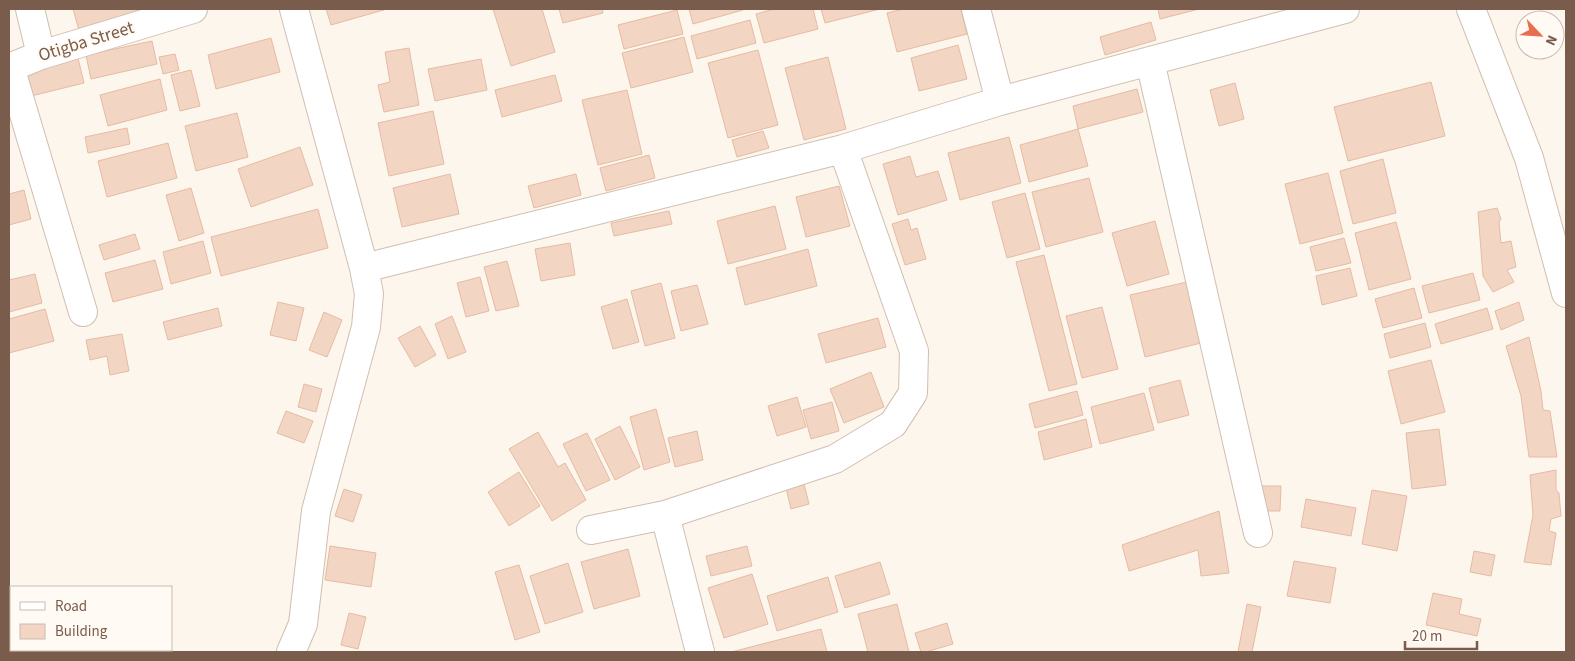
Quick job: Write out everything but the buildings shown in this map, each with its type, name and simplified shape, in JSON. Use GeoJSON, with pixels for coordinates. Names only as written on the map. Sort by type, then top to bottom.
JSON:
{"type":"FeatureCollection","features":[{"type":"Feature","properties":{"kind":"street"},"geometry":{"type":"LineString","coordinates":[[30,9],[40,55]]}},
{"type":"Feature","properties":{"kind":"street","name":"Otigba Street"},"geometry":{"type":"LineString","coordinates":[[10,68],[40,55],[193,9]]}},
{"type":"Feature","properties":{"kind":"street"},"geometry":{"type":"LineString","coordinates":[[291,652],[303,624],[316,510],[366,327],[369,294],[364,268],[294,9]]}},
{"type":"Feature","properties":{"kind":"street"},"geometry":{"type":"LineString","coordinates":[[976,9],[1000,101]]}},
{"type":"Feature","properties":{"kind":"street"},"geometry":{"type":"LineString","coordinates":[[364,268],[843,150],[1000,101],[1345,9]]}},
{"type":"Feature","properties":{"kind":"street"},"geometry":{"type":"LineString","coordinates":[[1471,9],[1529,158],[1566,293]]}},
{"type":"Feature","properties":{"kind":"street"},"geometry":{"type":"LineString","coordinates":[[1150,61],[1258,533]]}},
{"type":"Feature","properties":{"kind":"street"},"geometry":{"type":"LineString","coordinates":[[10,68],[83,312]]}},
{"type":"Feature","properties":{"kind":"street"},"geometry":{"type":"LineString","coordinates":[[591,530],[665,514],[835,459],[893,424],[913,394],[914,351],[843,150]]}},
{"type":"Feature","properties":{"kind":"street"},"geometry":{"type":"LineString","coordinates":[[665,514],[700,652]]}}]}
